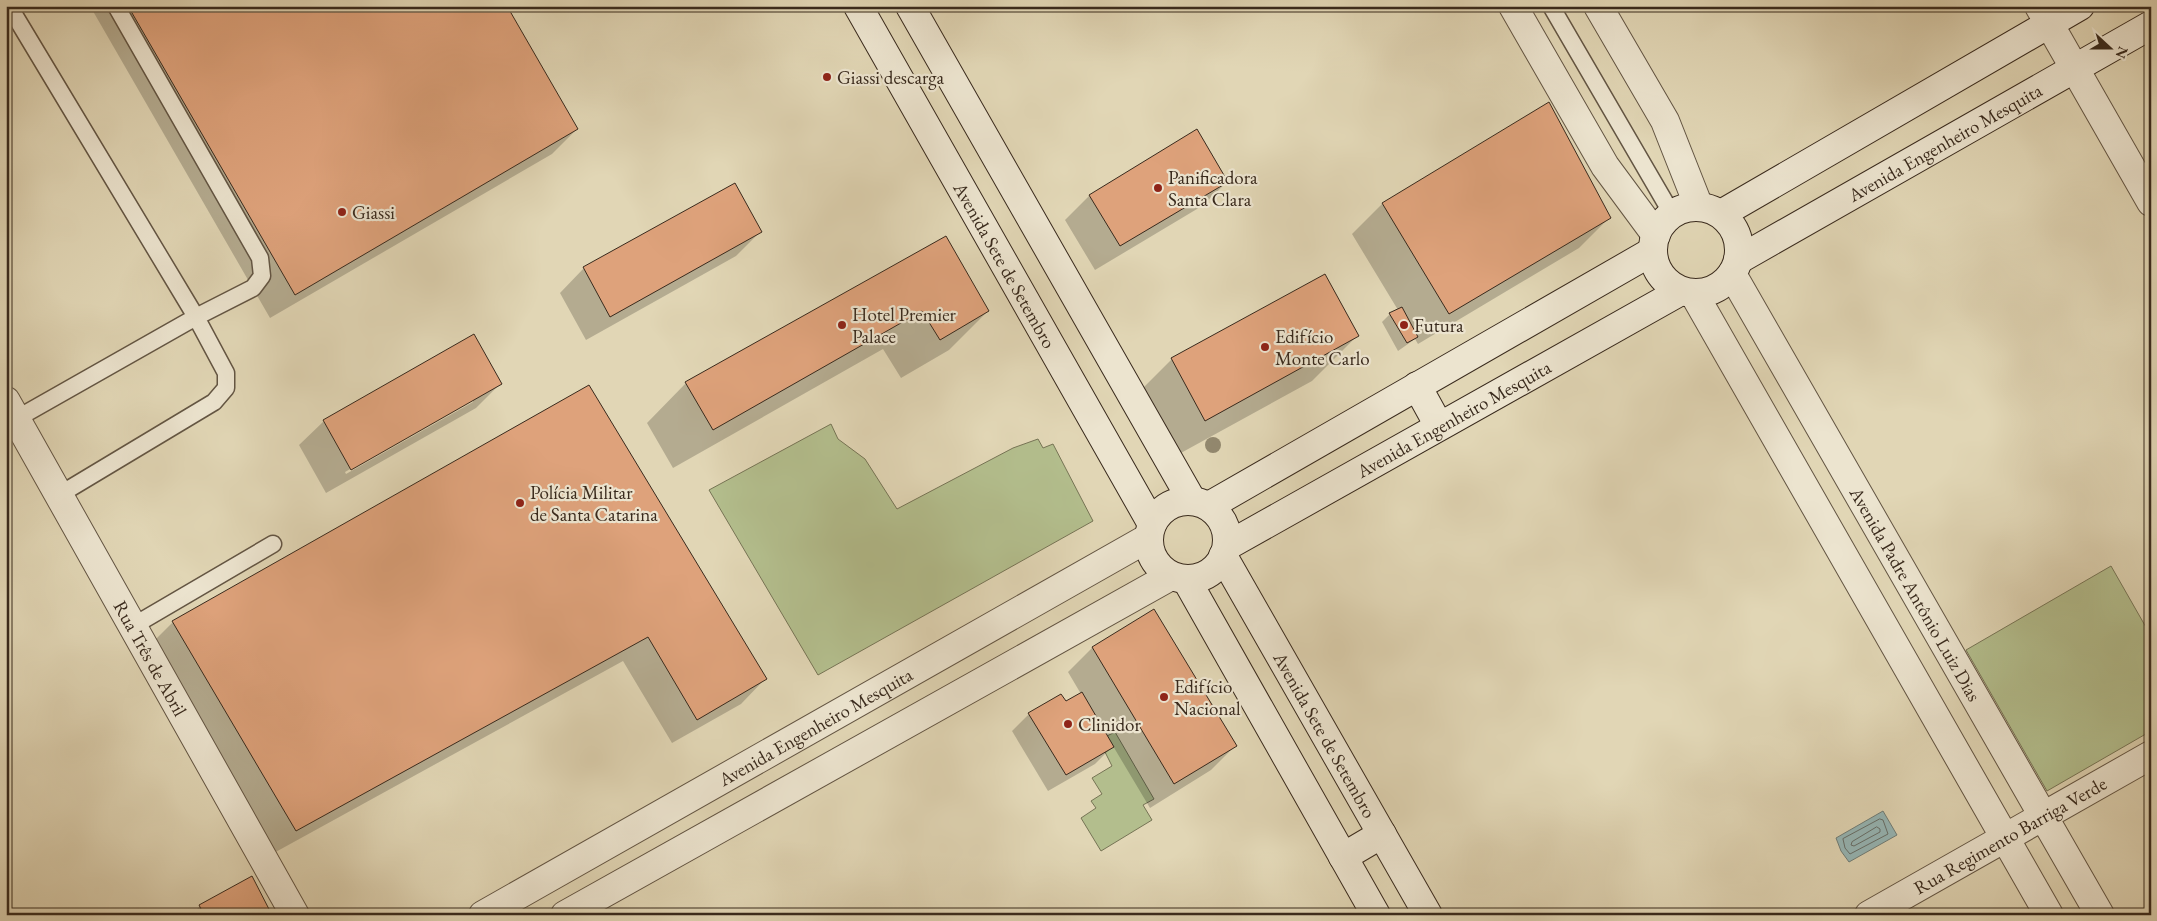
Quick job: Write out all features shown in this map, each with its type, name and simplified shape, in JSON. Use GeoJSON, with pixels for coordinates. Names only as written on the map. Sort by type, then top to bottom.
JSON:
{"type":"FeatureCollection","features":[{"type":"Feature","properties":{"kind":"street","name":"Avenida Sete de Setembro"},"geometry":{"type":"LineString","coordinates":[[858,6],[1150,531]]}},
{"type":"Feature","properties":{"kind":"street"},"geometry":{"type":"LineString","coordinates":[[910,6],[1200,503],[1224,523],[1225,551],[1217,566],[1198,578],[1178,577],[1161,569],[1154,560],[1150,550],[1150,531],[1167,506],[1177,502],[1200,503],[1417,386],[1660,233],[1685,208],[1710,210],[1730,223],[1736,234],[1739,247],[1735,267],[1722,285],[1709,291],[1687,292],[1670,285],[1660,276],[1655,264],[1660,233],[1605,166],[1513,6]]}},
{"type":"Feature","properties":{"kind":"street"},"geometry":{"type":"LineString","coordinates":[[1598,6],[1665,122],[1710,210]]}},
{"type":"Feature","properties":{"kind":"street"},"geometry":{"type":"LineString","coordinates":[[1710,210],[2044,15],[2080,6]]}},
{"type":"Feature","properties":{"kind":"street"},"geometry":{"type":"LineString","coordinates":[[2044,15],[2151,202]]}},
{"type":"Feature","properties":{"kind":"street","name":"Avenida Engenheiro Mesquita"},"geometry":{"type":"LineString","coordinates":[[1735,267],[2151,25]]}},
{"type":"Feature","properties":{"kind":"street","name":"Avenida Padre Antônio Luiz Dias"},"geometry":{"type":"LineString","coordinates":[[1735,267],[2100,915]]}},
{"type":"Feature","properties":{"kind":"street"},"geometry":{"type":"LineString","coordinates":[[1687,292],[2049,915]]}},
{"type":"Feature","properties":{"kind":"street","name":"Avenida Engenheiro Mesquita"},"geometry":{"type":"LineString","coordinates":[[1225,551],[1439,426],[1687,292]]}},
{"type":"Feature","properties":{"kind":"street"},"geometry":{"type":"LineString","coordinates":[[1417,386],[1439,426]]}},
{"type":"Feature","properties":{"kind":"street","name":"Rua Três de Abril"},"geometry":{"type":"LineString","coordinates":[[11,410],[295,915]]}},
{"type":"Feature","properties":{"kind":"street","name":"Avenida Engenheiro Mesquita"},"geometry":{"type":"LineString","coordinates":[[483,915],[1150,531]]}},
{"type":"Feature","properties":{"kind":"street","name":"Avenida Sete de Setembro"},"geometry":{"type":"LineString","coordinates":[[1225,551],[1428,915]]}},
{"type":"Feature","properties":{"kind":"street"},"geometry":{"type":"LineString","coordinates":[[1178,577],[1376,915]]}},
{"type":"Feature","properties":{"kind":"street"},"geometry":{"type":"LineString","coordinates":[[565,915],[1178,577]]}},
{"type":"Feature","properties":{"kind":"street","name":"Rua Regimento Barriga Verde"},"geometry":{"type":"LineString","coordinates":[[1869,915],[2151,755]]}},
{"type":"Feature","properties":{"kind":"street"},"geometry":{"type":"LineString","coordinates":[[1343,857],[1382,834]]}},
{"type":"Feature","properties":{"kind":"lane"},"geometry":{"type":"LineString","coordinates":[[11,410],[253,288],[262,276],[260,258],[116,6]]}},
{"type":"Feature","properties":{"kind":"lane"},"geometry":{"type":"LineString","coordinates":[[1551,6],[1660,233]]}},
{"type":"Feature","properties":{"kind":"lane"},"geometry":{"type":"LineString","coordinates":[[15,9],[196,317],[226,373],[226,388],[214,402],[59,495]]}},
{"type":"Feature","properties":{"kind":"lane"},"geometry":{"type":"LineString","coordinates":[[133,626],[273,544]]}},
{"type":"Feature","properties":{"kind":"green space"},"geometry":{"type":"Polygon","coordinates":[[[831,424],[838,439],[865,459],[897,509],[1013,448],[1038,439],[1043,448],[1053,444],[1093,521],[818,675],[709,490],[831,424]]]}},
{"type":"Feature","properties":{"kind":"green space"},"geometry":{"type":"Polygon","coordinates":[[[2111,566],[2151,636],[2151,731],[2047,791],[1966,650],[2111,566]]]}},
{"type":"Feature","properties":{"kind":"green space"},"geometry":{"type":"Polygon","coordinates":[[[1115,732],[1154,799],[1143,805],[1152,820],[1101,851],[1081,818],[1096,808],[1091,801],[1102,794],[1092,778],[1112,766],[1105,752],[1107,736],[1115,732]]]}},
{"type":"Feature","properties":{"kind":"water"},"geometry":{"type":"Polygon","coordinates":[[[1883,811],[1897,835],[1849,862],[1841,851],[1836,838],[1883,811]]]}},
{"type":"Feature","properties":{"kind":"building","name":"Giassi"},"geometry":{"type":"Polygon","coordinates":[[[128,6],[507,6],[578,129],[295,295],[128,6]]]}},
{"type":"Feature","properties":{"kind":"building"},"geometry":{"type":"Polygon","coordinates":[[[1549,102],[1611,218],[1449,314],[1382,203],[1549,102]]]}},
{"type":"Feature","properties":{"kind":"building","name":"Panificadora Santa Clara"},"geometry":{"type":"Polygon","coordinates":[[[1197,129],[1228,182],[1120,246],[1089,195],[1197,129]]]}},
{"type":"Feature","properties":{"kind":"building"},"geometry":{"type":"Polygon","coordinates":[[[735,183],[762,232],[610,317],[583,267],[735,183]]]}},
{"type":"Feature","properties":{"kind":"building","name":"Hotel Premier Palace"},"geometry":{"type":"Polygon","coordinates":[[[946,236],[989,311],[940,340],[922,311],[713,430],[685,382],[946,236]]]}},
{"type":"Feature","properties":{"kind":"building","name":"Edifício Monte Carlo"},"geometry":{"type":"Polygon","coordinates":[[[1325,274],[1359,336],[1205,421],[1171,358],[1325,274]]]}},
{"type":"Feature","properties":{"kind":"building","name":"Futura"},"geometry":{"type":"Polygon","coordinates":[[[1402,307],[1418,337],[1407,343],[1389,313],[1402,307]]]}},
{"type":"Feature","properties":{"kind":"building"},"geometry":{"type":"Polygon","coordinates":[[[474,334],[502,384],[351,470],[323,420],[474,334]]]}},
{"type":"Feature","properties":{"kind":"building","name":"Polícia Militar de Santa Catarina"},"geometry":{"type":"Polygon","coordinates":[[[589,385],[767,679],[697,720],[648,637],[296,831],[172,621],[589,385]]]}},
{"type":"Feature","properties":{"kind":"building","name":"Edifício Nacional"},"geometry":{"type":"Polygon","coordinates":[[[1154,609],[1237,746],[1174,784],[1092,647],[1154,609]]]}},
{"type":"Feature","properties":{"kind":"building","name":"Clinidor"},"geometry":{"type":"Polygon","coordinates":[[[1082,692],[1114,747],[1066,775],[1028,713],[1061,694],[1066,701],[1082,692]]]}},
{"type":"Feature","properties":{"kind":"building"},"geometry":{"type":"Polygon","coordinates":[[[252,876],[272,915],[204,915],[199,905],[252,876]]]}},
{"type":"Feature","properties":{"kind":"place","name":"Giassi descarga"},"geometry":{"type":"Point","coordinates":[827,77]}},
{"type":"Feature","properties":{"kind":"place","name":"Panificadora Santa Clara"},"geometry":{"type":"Point","coordinates":[1158,188]}},
{"type":"Feature","properties":{"kind":"place","name":"Giassi"},"geometry":{"type":"Point","coordinates":[342,212]}},
{"type":"Feature","properties":{"kind":"place","name":"Hotel Premier Palace"},"geometry":{"type":"Point","coordinates":[842,325]}},
{"type":"Feature","properties":{"kind":"place","name":"Futura"},"geometry":{"type":"Point","coordinates":[1404,325]}},
{"type":"Feature","properties":{"kind":"place","name":"Edifício Monte Carlo"},"geometry":{"type":"Point","coordinates":[1265,347]}},
{"type":"Feature","properties":{"kind":"place","name":"Polícia Militar de Santa Catarina"},"geometry":{"type":"Point","coordinates":[520,503]}},
{"type":"Feature","properties":{"kind":"place","name":"Edifício Nacional"},"geometry":{"type":"Point","coordinates":[1164,697]}},
{"type":"Feature","properties":{"kind":"place","name":"Clinidor"},"geometry":{"type":"Point","coordinates":[1068,724]}}]}
